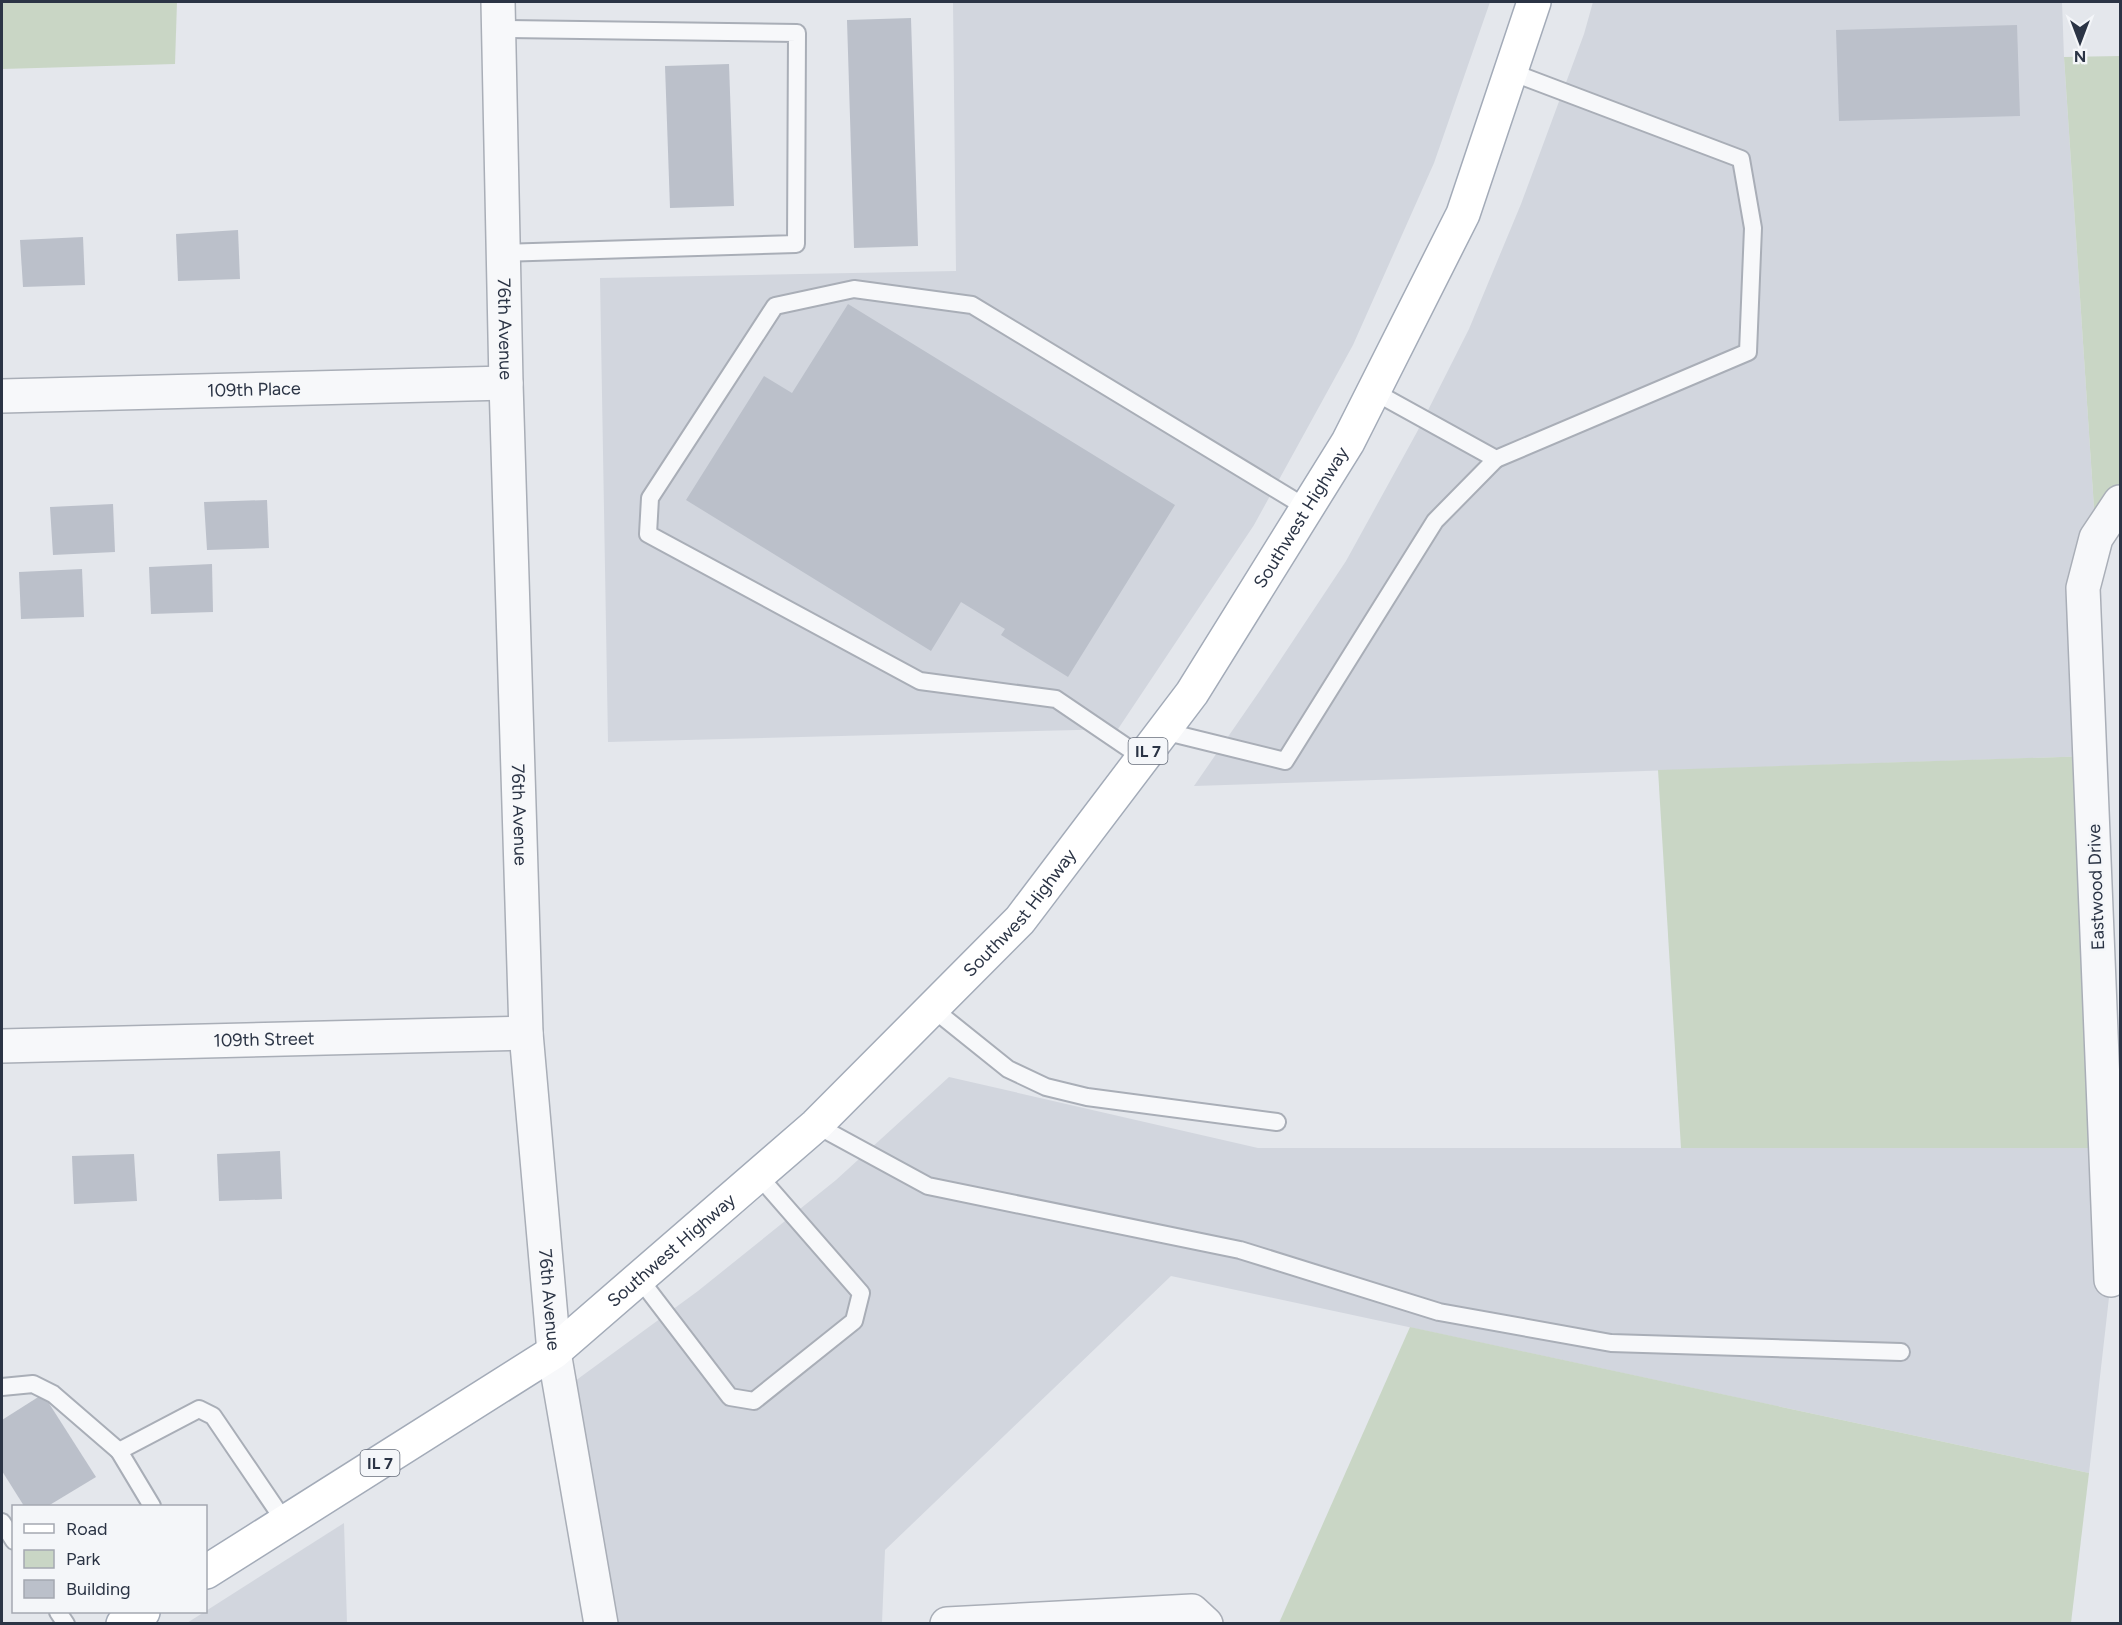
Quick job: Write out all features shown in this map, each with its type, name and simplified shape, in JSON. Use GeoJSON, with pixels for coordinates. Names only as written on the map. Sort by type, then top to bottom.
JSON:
{"type":"FeatureCollection","features":[{"type":"Feature","properties":{"kind":"main road","name":"Southwest Highway"},"geometry":{"type":"LineString","coordinates":[[207,1571],[554,1352],[816,1125],[1020,920],[1191,693],[1348,442],[1463,214],[1534,2]]}},
{"type":"Feature","properties":{"kind":"main road"},"geometry":{"type":"LineString","coordinates":[[123,1623],[139,1613]]}},
{"type":"Feature","properties":{"kind":"street","name":"76th Avenue"},"geometry":{"type":"LineString","coordinates":[[498,15],[506,383],[526,1033],[554,1352],[602,1623]]}},
{"type":"Feature","properties":{"kind":"street","name":"109th Place"},"geometry":{"type":"LineString","coordinates":[[2,396],[506,383]]}},
{"type":"Feature","properties":{"kind":"street","name":"Eastwood Drive"},"geometry":{"type":"LineString","coordinates":[[2111,1280],[2083,588],[2096,538],[2121,502]]}},
{"type":"Feature","properties":{"kind":"street","name":"109th Street"},"geometry":{"type":"LineString","coordinates":[[2,1046],[526,1033]]}},
{"type":"Feature","properties":{"kind":"street"},"geometry":{"type":"LineString","coordinates":[[947,1623],[1191,1611],[1206,1623]]}},
{"type":"Feature","properties":{"kind":"lane"},"geometry":{"type":"LineString","coordinates":[[498,15],[796,33],[796,244],[503,253]]}},
{"type":"Feature","properties":{"kind":"lane"},"geometry":{"type":"LineString","coordinates":[[1163,731],[1285,761],[1435,521],[1496,459],[1748,352],[1753,228],[1741,159],[1510,72]]}},
{"type":"Feature","properties":{"kind":"lane"},"geometry":{"type":"LineString","coordinates":[[1143,758],[1056,699],[920,681],[648,534],[650,498],[774,306],[854,289],[972,305],[1307,508]]}},
{"type":"Feature","properties":{"kind":"lane"},"geometry":{"type":"LineString","coordinates":[[1373,391],[1496,459]]}},
{"type":"Feature","properties":{"kind":"lane"},"geometry":{"type":"LineString","coordinates":[[932,1008],[1008,1069],[1047,1087],[1087,1097],[1277,1122]]}},
{"type":"Feature","properties":{"kind":"lane"},"geometry":{"type":"LineString","coordinates":[[816,1125],[928,1186],[1240,1250],[1439,1312],[1611,1343],[1900,1352]]}},
{"type":"Feature","properties":{"kind":"lane"},"geometry":{"type":"LineString","coordinates":[[639,1278],[730,1397],[754,1401],[854,1321],[861,1293],[758,1174]]}},
{"type":"Feature","properties":{"kind":"lane"},"geometry":{"type":"LineString","coordinates":[[2,1387],[33,1384],[53,1394],[119,1451],[151,1505]]}},
{"type":"Feature","properties":{"kind":"lane"},"geometry":{"type":"LineString","coordinates":[[119,1451],[199,1408],[213,1416],[285,1522]]}},
{"type":"Feature","properties":{"kind":"lane"},"geometry":{"type":"LineString","coordinates":[[2,1522],[12,1538]]}},
{"type":"Feature","properties":{"kind":"shaded area"},"geometry":{"type":"Polygon","coordinates":[[[953,2],[1490,2],[1434,163],[1353,345],[1254,525],[1118,729],[608,742],[600,278],[956,271],[953,2]]]}},
{"type":"Feature","properties":{"kind":"shaded area"},"geometry":{"type":"Polygon","coordinates":[[[1593,2],[2062,2],[2096,538],[2090,756],[1194,786],[1346,561],[1417,432],[1469,329],[1521,204],[1584,34],[1593,2]]]}},
{"type":"Feature","properties":{"kind":"shaded area"},"geometry":{"type":"Polygon","coordinates":[[[949,1077],[1258,1148],[2106,1148],[2111,1280],[2089,1473],[1171,1276],[885,1550],[882,1623],[601,1623],[560,1392],[698,1291],[836,1180],[949,1077]]]}},
{"type":"Feature","properties":{"kind":"shaded area"},"geometry":{"type":"Polygon","coordinates":[[[344,1523],[347,1623],[187,1623],[203,1613],[207,1613],[207,1610],[344,1523]]]}},
{"type":"Feature","properties":{"kind":"green space"},"geometry":{"type":"Polygon","coordinates":[[[2,2],[177,2],[175,64],[2,69],[2,2]]]}},
{"type":"Feature","properties":{"kind":"green space"},"geometry":{"type":"Polygon","coordinates":[[[2120,56],[2120,502],[2096,538],[2064,57],[2120,56]]]}},
{"type":"Feature","properties":{"kind":"green space"},"geometry":{"type":"Polygon","coordinates":[[[2090,756],[2106,1148],[1681,1148],[1658,770],[2090,756]]]}},
{"type":"Feature","properties":{"kind":"green space"},"geometry":{"type":"Polygon","coordinates":[[[1410,1327],[2089,1473],[2071,1623],[1279,1623],[1410,1327]]]}},
{"type":"Feature","properties":{"kind":"building"},"geometry":{"type":"Polygon","coordinates":[[[911,18],[918,246],[854,248],[847,20],[911,18]]]}},
{"type":"Feature","properties":{"kind":"building"},"geometry":{"type":"Polygon","coordinates":[[[2017,25],[2020,116],[1839,121],[1836,30],[2017,25]]]}},
{"type":"Feature","properties":{"kind":"building"},"geometry":{"type":"Polygon","coordinates":[[[729,64],[734,206],[670,208],[665,66],[729,64]]]}},
{"type":"Feature","properties":{"kind":"building"},"geometry":{"type":"Polygon","coordinates":[[[238,230],[240,279],[178,281],[176,234],[238,230]]]}},
{"type":"Feature","properties":{"kind":"building"},"geometry":{"type":"Polygon","coordinates":[[[83,237],[85,285],[23,287],[20,240],[83,237]]]}},
{"type":"Feature","properties":{"kind":"building"},"geometry":{"type":"Polygon","coordinates":[[[848,304],[1175,505],[1068,677],[1001,635],[1005,629],[961,602],[931,651],[686,500],[764,376],[792,393],[848,304]]]}},
{"type":"Feature","properties":{"kind":"building"},"geometry":{"type":"Polygon","coordinates":[[[267,500],[269,548],[207,550],[204,502],[267,500]]]}},
{"type":"Feature","properties":{"kind":"building"},"geometry":{"type":"Polygon","coordinates":[[[113,504],[115,552],[53,555],[50,507],[113,504]]]}},
{"type":"Feature","properties":{"kind":"building"},"geometry":{"type":"Polygon","coordinates":[[[212,564],[213,612],[151,614],[149,567],[212,564]]]}},
{"type":"Feature","properties":{"kind":"building"},"geometry":{"type":"Polygon","coordinates":[[[82,569],[84,617],[21,619],[19,572],[82,569]]]}},
{"type":"Feature","properties":{"kind":"building"},"geometry":{"type":"Polygon","coordinates":[[[280,1151],[282,1199],[219,1201],[217,1154],[280,1151]]]}},
{"type":"Feature","properties":{"kind":"building"},"geometry":{"type":"Polygon","coordinates":[[[134,1154],[137,1201],[74,1204],[72,1156],[134,1154]]]}},
{"type":"Feature","properties":{"kind":"building"},"geometry":{"type":"Polygon","coordinates":[[[43,1394],[96,1477],[50,1505],[23,1505],[2,1471],[2,1420],[43,1394]]]}}]}
